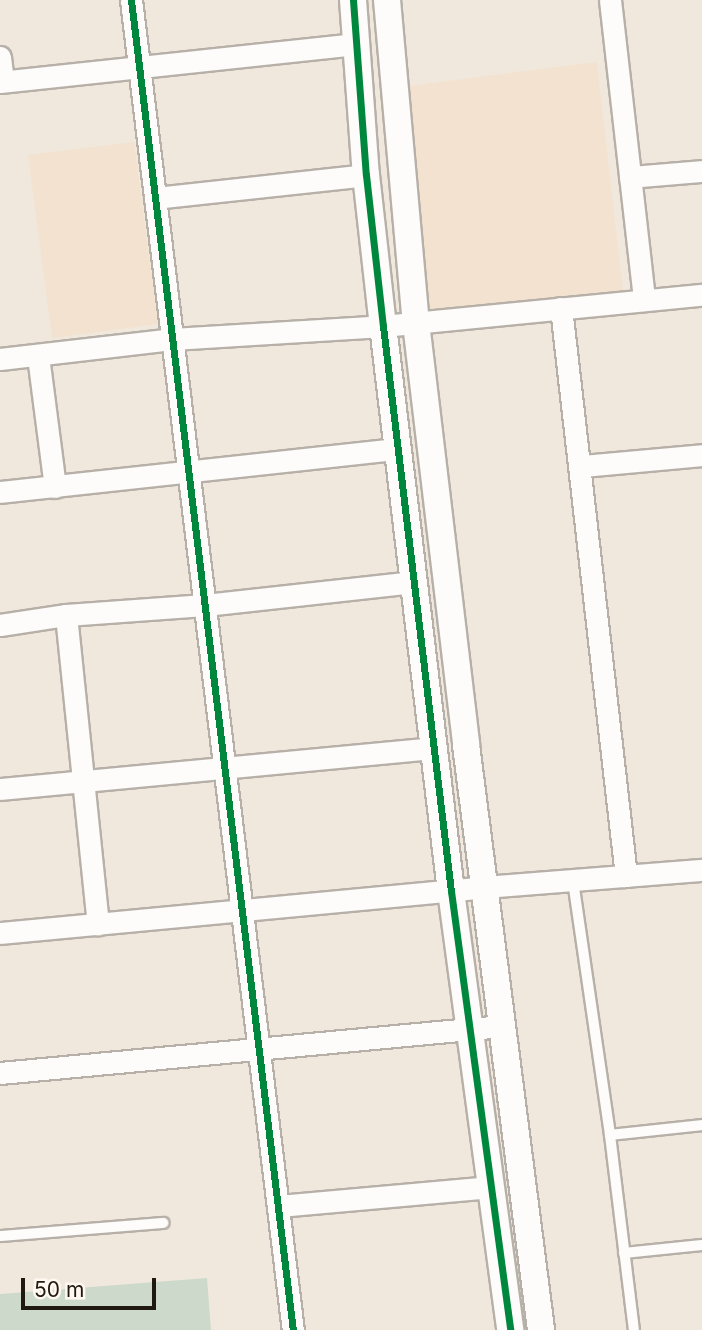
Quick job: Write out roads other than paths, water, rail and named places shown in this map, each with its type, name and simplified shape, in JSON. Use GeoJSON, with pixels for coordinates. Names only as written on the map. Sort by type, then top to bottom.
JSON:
{"type":"FeatureCollection","features":[{"type":"Feature","properties":{"kind":"street"},"geometry":{"type":"LineString","coordinates":[[131,0],[293,1330]]}},
{"type":"Feature","properties":{"kind":"street"},"geometry":{"type":"LineString","coordinates":[[353,0],[366,176],[383,326],[451,891],[509,1330]]}},
{"type":"Feature","properties":{"kind":"street"},"geometry":{"type":"LineString","coordinates":[[387,0],[416,323],[466,745],[541,1330]]}},
{"type":"Feature","properties":{"kind":"street"},"geometry":{"type":"LineString","coordinates":[[610,0],[644,300]]}},
{"type":"Feature","properties":{"kind":"street"},"geometry":{"type":"LineString","coordinates":[[0,57],[2,82],[356,44]]}},
{"type":"Feature","properties":{"kind":"street"},"geometry":{"type":"LineString","coordinates":[[630,177],[702,171]]}},
{"type":"Feature","properties":{"kind":"street"},"geometry":{"type":"LineString","coordinates":[[155,198],[366,176]]}},
{"type":"Feature","properties":{"kind":"street"},"geometry":{"type":"LineString","coordinates":[[0,359],[172,339],[383,326],[702,295]]}},
{"type":"Feature","properties":{"kind":"street"},"geometry":{"type":"LineString","coordinates":[[561,308],[582,466],[626,876]]}},
{"type":"Feature","properties":{"kind":"street"},"geometry":{"type":"LineString","coordinates":[[38,356],[55,487]]}},
{"type":"Feature","properties":{"kind":"street"},"geometry":{"type":"LineString","coordinates":[[0,492],[398,449]]}},
{"type":"Feature","properties":{"kind":"street"},"geometry":{"type":"LineString","coordinates":[[582,466],[702,455]]}},
{"type":"Feature","properties":{"kind":"street"},"geometry":{"type":"LineString","coordinates":[[0,625],[65,615],[205,605],[414,582]]}},
{"type":"Feature","properties":{"kind":"street"},"geometry":{"type":"LineString","coordinates":[[65,615],[98,924]]}},
{"type":"Feature","properties":{"kind":"street"},"geometry":{"type":"LineString","coordinates":[[0,789],[466,745]]}},
{"type":"Feature","properties":{"kind":"street"},"geometry":{"type":"LineString","coordinates":[[0,933],[485,887],[702,872]]}},
{"type":"Feature","properties":{"kind":"street"},"geometry":{"type":"LineString","coordinates":[[0,1073],[502,1026]]}},
{"type":"Feature","properties":{"kind":"street"},"geometry":{"type":"LineString","coordinates":[[278,1206],[489,1187]]}},
{"type":"Feature","properties":{"kind":"lane"},"geometry":{"type":"LineString","coordinates":[[573,881],[610,1135],[634,1330]]}},
{"type":"Feature","properties":{"kind":"lane"},"geometry":{"type":"LineString","coordinates":[[610,1135],[702,1125]]}},
{"type":"Feature","properties":{"kind":"lane"},"geometry":{"type":"LineString","coordinates":[[0,1237],[163,1223]]}},
{"type":"Feature","properties":{"kind":"lane"},"geometry":{"type":"LineString","coordinates":[[624,1253],[702,1245]]}}]}
